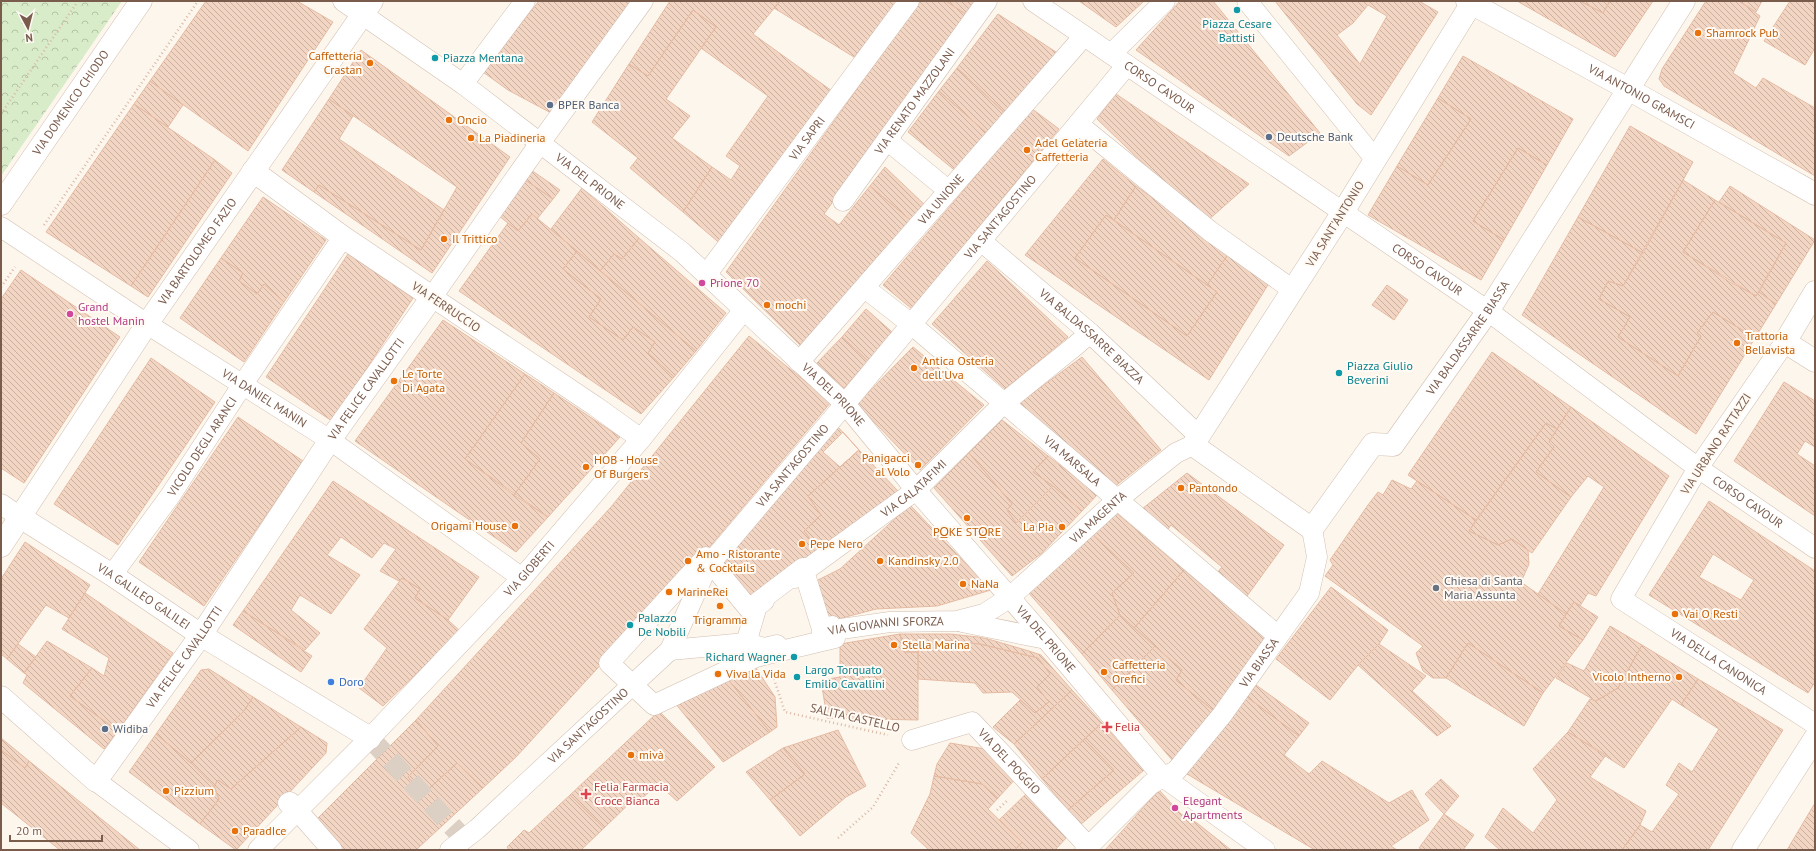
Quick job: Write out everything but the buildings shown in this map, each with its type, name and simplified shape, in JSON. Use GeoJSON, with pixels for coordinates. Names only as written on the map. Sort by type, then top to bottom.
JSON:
{"type":"FeatureCollection","features":[{"type":"Feature","properties":{"kind":"street","name":"VIA DOMENICO CHIODO"},"geometry":{"type":"LineString","coordinates":[[1,204],[141,1]]}},
{"type":"Feature","properties":{"kind":"street","name":"VIA DEL PRIONE"},"geometry":{"type":"LineString","coordinates":[[343,1],[367,8],[463,84],[682,252],[845,404],[916,490],[1046,639],[1163,777],[1265,850]]}},
{"type":"Feature","properties":{"kind":"street"},"geometry":{"type":"LineString","coordinates":[[463,84],[525,1]]}},
{"type":"Feature","properties":{"kind":"street","name":"VIA FELICE CAVALLOTTI"},"geometry":{"type":"LineString","coordinates":[[96,780],[201,635],[330,440],[540,143],[643,1]]}},
{"type":"Feature","properties":{"kind":"street","name":"VIA SAPRI"},"geometry":{"type":"LineString","coordinates":[[706,275],[909,1]]}},
{"type":"Feature","properties":{"kind":"street","name":"VIA RENATO MAZZOLANI"},"geometry":{"type":"LineString","coordinates":[[843,201],[987,1]]}},
{"type":"Feature","properties":{"kind":"street","name":"CORSO CAVOUR"},"geometry":{"type":"LineString","coordinates":[[1033,1],[1488,311],[1698,468],[1815,548]]}},
{"type":"Feature","properties":{"kind":"street","name":"VIA SANT'AGOSTINO"},"geometry":{"type":"LineString","coordinates":[[450,850],[477,830],[670,650],[710,563],[845,404],[1078,124],[1119,60],[1165,1]]}},
{"type":"Feature","properties":{"kind":"street"},"geometry":{"type":"LineString","coordinates":[[1247,1],[1375,159]]}},
{"type":"Feature","properties":{"kind":"street","name":"VIA BALDASSARRE BIASSA"},"geometry":{"type":"LineString","coordinates":[[1312,529],[1373,444],[1393,445],[1488,311],[1684,1]]}},
{"type":"Feature","properties":{"kind":"street","name":"VIA SANT'ANTONIO"},"geometry":{"type":"LineString","coordinates":[[1196,440],[1343,212],[1470,2]]}},
{"type":"Feature","properties":{"kind":"street","name":"VIA ANTONIO GRAMSCI"},"geometry":{"type":"LineString","coordinates":[[1470,2],[1815,194]]}},
{"type":"Feature","properties":{"kind":"street","name":"VIA BARTOLOMEO FAZIO"},"geometry":{"type":"LineString","coordinates":[[1,546],[147,324],[367,8]]}},
{"type":"Feature","properties":{"kind":"street","name":"VIA UNIONE"},"geometry":{"type":"LineString","coordinates":[[799,362],[1084,36]]}},
{"type":"Feature","properties":{"kind":"street"},"geometry":{"type":"LineString","coordinates":[[1078,124],[1210,231],[1293,290]]}},
{"type":"Feature","properties":{"kind":"street"},"geometry":{"type":"LineString","coordinates":[[887,140],[949,190]]}},
{"type":"Feature","properties":{"kind":"street","name":"VIA FERRUCCIO"},"geometry":{"type":"LineString","coordinates":[[253,171],[343,237],[642,439]]}},
{"type":"Feature","properties":{"kind":"street","name":"VIA DANIEL MANIN"},"geometry":{"type":"LineString","coordinates":[[1,227],[147,324],[330,440],[522,578]]}},
{"type":"Feature","properties":{"kind":"street","name":"VICOLO DEGLI ARANCI"},"geometry":{"type":"LineString","coordinates":[[112,575],[170,496],[243,384],[343,237]]}},
{"type":"Feature","properties":{"kind":"street","name":"VIA BALDASSARRE BIAZZA"},"geometry":{"type":"LineString","coordinates":[[981,241],[1090,333],[1196,440]]}},
{"type":"Feature","properties":{"kind":"street","name":"VIA MARSALA"},"geometry":{"type":"LineString","coordinates":[[865,288],[911,324],[1278,636]]}},
{"type":"Feature","properties":{"kind":"street","name":"VIA URBANO RATTAZZI"},"geometry":{"type":"LineString","coordinates":[[1621,599],[1698,468],[1785,342],[1815,292]]}},
{"type":"Feature","properties":{"kind":"street","name":"VIA GIOBERTI"},"geometry":{"type":"LineString","coordinates":[[258,850],[370,738],[522,578],[642,439],[743,310]]}},
{"type":"Feature","properties":{"kind":"street","name":"VIA CALATAFIMI"},"geometry":{"type":"LineString","coordinates":[[746,643],[757,606],[916,490],[1004,403],[1090,333]]}},
{"type":"Feature","properties":{"kind":"street"},"geometry":{"type":"LineString","coordinates":[[1785,342],[1815,362]]}},
{"type":"Feature","properties":{"kind":"street"},"geometry":{"type":"LineString","coordinates":[[1196,440],[1312,529]]}},
{"type":"Feature","properties":{"kind":"street","name":"VIA MAGENTA"},"geometry":{"type":"LineString","coordinates":[[1009,598],[1117,500],[1176,453],[1196,440]]}},
{"type":"Feature","properties":{"kind":"street","name":"VIA GALILEO GALILEI"},"geometry":{"type":"LineString","coordinates":[[1,504],[112,575],[201,635],[370,738]]}},
{"type":"Feature","properties":{"kind":"street","name":"VIA BIASSA"},"geometry":{"type":"LineString","coordinates":[[1086,848],[1151,784],[1176,771],[1222,715],[1309,593],[1316,557],[1312,529]]}},
{"type":"Feature","properties":{"kind":"street"},"geometry":{"type":"LineString","coordinates":[[706,558],[749,609],[803,568],[804,571],[822,629],[832,626],[835,638],[756,657],[654,705],[609,663],[706,558]]}},
{"type":"Feature","properties":{"kind":"street","name":"VIA GIOVANNI SFORZA"},"geometry":{"type":"LineString","coordinates":[[957,621],[984,614],[1009,598]]}},
{"type":"Feature","properties":{"kind":"street","name":"VIA DELLA CANONICA"},"geometry":{"type":"LineString","coordinates":[[1621,599],[1815,724]]}},
{"type":"Feature","properties":{"kind":"street","name":"VIA GIOVANNI SFORZA"},"geometry":{"type":"LineString","coordinates":[[670,650],[746,643],[764,648],[834,631],[890,622],[957,621],[1046,639]]}},
{"type":"Feature","properties":{"kind":"street"},"geometry":{"type":"LineString","coordinates":[[1,697],[96,780],[189,850]]}},
{"type":"Feature","properties":{"kind":"street","name":"VIA DEL POGGIO"},"geometry":{"type":"LineString","coordinates":[[912,740],[972,722],[1086,848]]}},
{"type":"Feature","properties":{"kind":"street"},"geometry":{"type":"LineString","coordinates":[[1743,850],[1815,738]]}},
{"type":"Feature","properties":{"kind":"street"},"geometry":{"type":"LineString","coordinates":[[244,850],[290,802],[291,817],[279,846],[280,850]]}},
{"type":"Feature","properties":{"kind":"street"},"geometry":{"type":"LineString","coordinates":[[291,817],[332,850]]}},
{"type":"Feature","properties":{"kind":"path"},"geometry":{"type":"LineString","coordinates":[[1,114],[78,1]]}},
{"type":"Feature","properties":{"kind":"path"},"geometry":{"type":"LineString","coordinates":[[1,287],[198,1]]}},
{"type":"Feature","properties":{"kind":"path","name":"SALITA CASTELLO"},"geometry":{"type":"LineString","coordinates":[[766,655],[785,712],[828,720],[912,740],[873,807],[838,838]]}},
{"type":"Feature","properties":{"kind":"green space"},"geometry":{"type":"Polygon","coordinates":[[[1,1],[122,1],[1,176],[1,1]]]}},
{"type":"Feature","properties":{"kind":"tunnel"},"geometry":{"type":"LineString","coordinates":[[370,738],[464,839]]}},
{"type":"Feature","properties":{"kind":"place","name":"Piazza Cesare Battisti"},"geometry":{"type":"Point","coordinates":[1237,10]}},
{"type":"Feature","properties":{"kind":"place","name":"Shamrock Pub"},"geometry":{"type":"Point","coordinates":[1698,33]}},
{"type":"Feature","properties":{"kind":"place","name":"Piazza Mentana"},"geometry":{"type":"Point","coordinates":[435,58]}},
{"type":"Feature","properties":{"kind":"place","name":"Caffetteria Crastan"},"geometry":{"type":"Point","coordinates":[370,63]}},
{"type":"Feature","properties":{"kind":"place","name":"BPER Banca"},"geometry":{"type":"Point","coordinates":[550,105]}},
{"type":"Feature","properties":{"kind":"place","name":"Oncio"},"geometry":{"type":"Point","coordinates":[449,120]}},
{"type":"Feature","properties":{"kind":"place","name":"Deutsche Bank"},"geometry":{"type":"Point","coordinates":[1269,137]}},
{"type":"Feature","properties":{"kind":"place","name":"La Piadineria"},"geometry":{"type":"Point","coordinates":[471,138]}},
{"type":"Feature","properties":{"kind":"place","name":"Adel Gelateria Caffetteria"},"geometry":{"type":"Point","coordinates":[1027,150]}},
{"type":"Feature","properties":{"kind":"place","name":"Il Trittico"},"geometry":{"type":"Point","coordinates":[444,239]}},
{"type":"Feature","properties":{"kind":"place","name":"Prione 70"},"geometry":{"type":"Point","coordinates":[702,283]}},
{"type":"Feature","properties":{"kind":"place","name":"mochi"},"geometry":{"type":"Point","coordinates":[767,305]}},
{"type":"Feature","properties":{"kind":"place","name":"Grand hostel Manin"},"geometry":{"type":"Point","coordinates":[70,314]}},
{"type":"Feature","properties":{"kind":"place","name":"Trattoria Bellavista"},"geometry":{"type":"Point","coordinates":[1737,343]}},
{"type":"Feature","properties":{"kind":"place","name":"Antica Osteria dell'Uva"},"geometry":{"type":"Point","coordinates":[914,368]}},
{"type":"Feature","properties":{"kind":"place","name":"Piazza Giulio Beverini"},"geometry":{"type":"Point","coordinates":[1339,373]}},
{"type":"Feature","properties":{"kind":"place","name":"Le Torte Di Agata"},"geometry":{"type":"Point","coordinates":[394,381]}},
{"type":"Feature","properties":{"kind":"place","name":"Panigacci al Volo"},"geometry":{"type":"Point","coordinates":[918,465]}},
{"type":"Feature","properties":{"kind":"place","name":"HOB - House Of Burgers"},"geometry":{"type":"Point","coordinates":[586,467]}},
{"type":"Feature","properties":{"kind":"place","name":"Pantondo"},"geometry":{"type":"Point","coordinates":[1181,488]}},
{"type":"Feature","properties":{"kind":"place","name":"PO̲KE STO̲RE"},"geometry":{"type":"Point","coordinates":[967,518]}},
{"type":"Feature","properties":{"kind":"place","name":"Origami House"},"geometry":{"type":"Point","coordinates":[515,526]}},
{"type":"Feature","properties":{"kind":"place","name":"La Pia"},"geometry":{"type":"Point","coordinates":[1062,527]}},
{"type":"Feature","properties":{"kind":"place","name":"Pepe Nero"},"geometry":{"type":"Point","coordinates":[802,544]}},
{"type":"Feature","properties":{"kind":"place","name":"Amo - Ristorante & Cocktails"},"geometry":{"type":"Point","coordinates":[688,561]}},
{"type":"Feature","properties":{"kind":"place","name":"Kandinsky 2.0"},"geometry":{"type":"Point","coordinates":[880,561]}},
{"type":"Feature","properties":{"kind":"place","name":"NaNa"},"geometry":{"type":"Point","coordinates":[963,584]}},
{"type":"Feature","properties":{"kind":"place","name":"Chiesa di Santa Maria Assunta"},"geometry":{"type":"Point","coordinates":[1436,588]}},
{"type":"Feature","properties":{"kind":"place","name":"MarineRei"},"geometry":{"type":"Point","coordinates":[669,592]}},
{"type":"Feature","properties":{"kind":"place","name":"Trigramma"},"geometry":{"type":"Point","coordinates":[720,606]}},
{"type":"Feature","properties":{"kind":"place","name":"Vai O Resti"},"geometry":{"type":"Point","coordinates":[1675,614]}},
{"type":"Feature","properties":{"kind":"place","name":"Palazzo De Nobili"},"geometry":{"type":"Point","coordinates":[630,625]}},
{"type":"Feature","properties":{"kind":"place","name":"Stella Marina"},"geometry":{"type":"Point","coordinates":[894,645]}},
{"type":"Feature","properties":{"kind":"place","name":"Richard Wagner"},"geometry":{"type":"Point","coordinates":[794,657]}},
{"type":"Feature","properties":{"kind":"place","name":"Caffetteria Orefici"},"geometry":{"type":"Point","coordinates":[1104,672]}},
{"type":"Feature","properties":{"kind":"place","name":"Viva la Vida"},"geometry":{"type":"Point","coordinates":[718,674]}},
{"type":"Feature","properties":{"kind":"place","name":"Largo Torquato Emilio Cavallini"},"geometry":{"type":"Point","coordinates":[797,677]}},
{"type":"Feature","properties":{"kind":"place","name":"Vicolo Intherno"},"geometry":{"type":"Point","coordinates":[1679,677]}},
{"type":"Feature","properties":{"kind":"place","name":"Doro"},"geometry":{"type":"Point","coordinates":[331,682]}},
{"type":"Feature","properties":{"kind":"place","name":"Felia"},"geometry":{"type":"Point","coordinates":[1107,727]}},
{"type":"Feature","properties":{"kind":"place","name":"Widiba"},"geometry":{"type":"Point","coordinates":[105,729]}},
{"type":"Feature","properties":{"kind":"place","name":"mivà"},"geometry":{"type":"Point","coordinates":[631,755]}},
{"type":"Feature","properties":{"kind":"place","name":"Pizzium"},"geometry":{"type":"Point","coordinates":[166,791]}},
{"type":"Feature","properties":{"kind":"place","name":"Felia Farmacia Croce Bianca"},"geometry":{"type":"Point","coordinates":[586,794]}},
{"type":"Feature","properties":{"kind":"place","name":"Elegant Apartments"},"geometry":{"type":"Point","coordinates":[1175,808]}},
{"type":"Feature","properties":{"kind":"place","name":"ParadIce"},"geometry":{"type":"Point","coordinates":[235,831]}}]}
